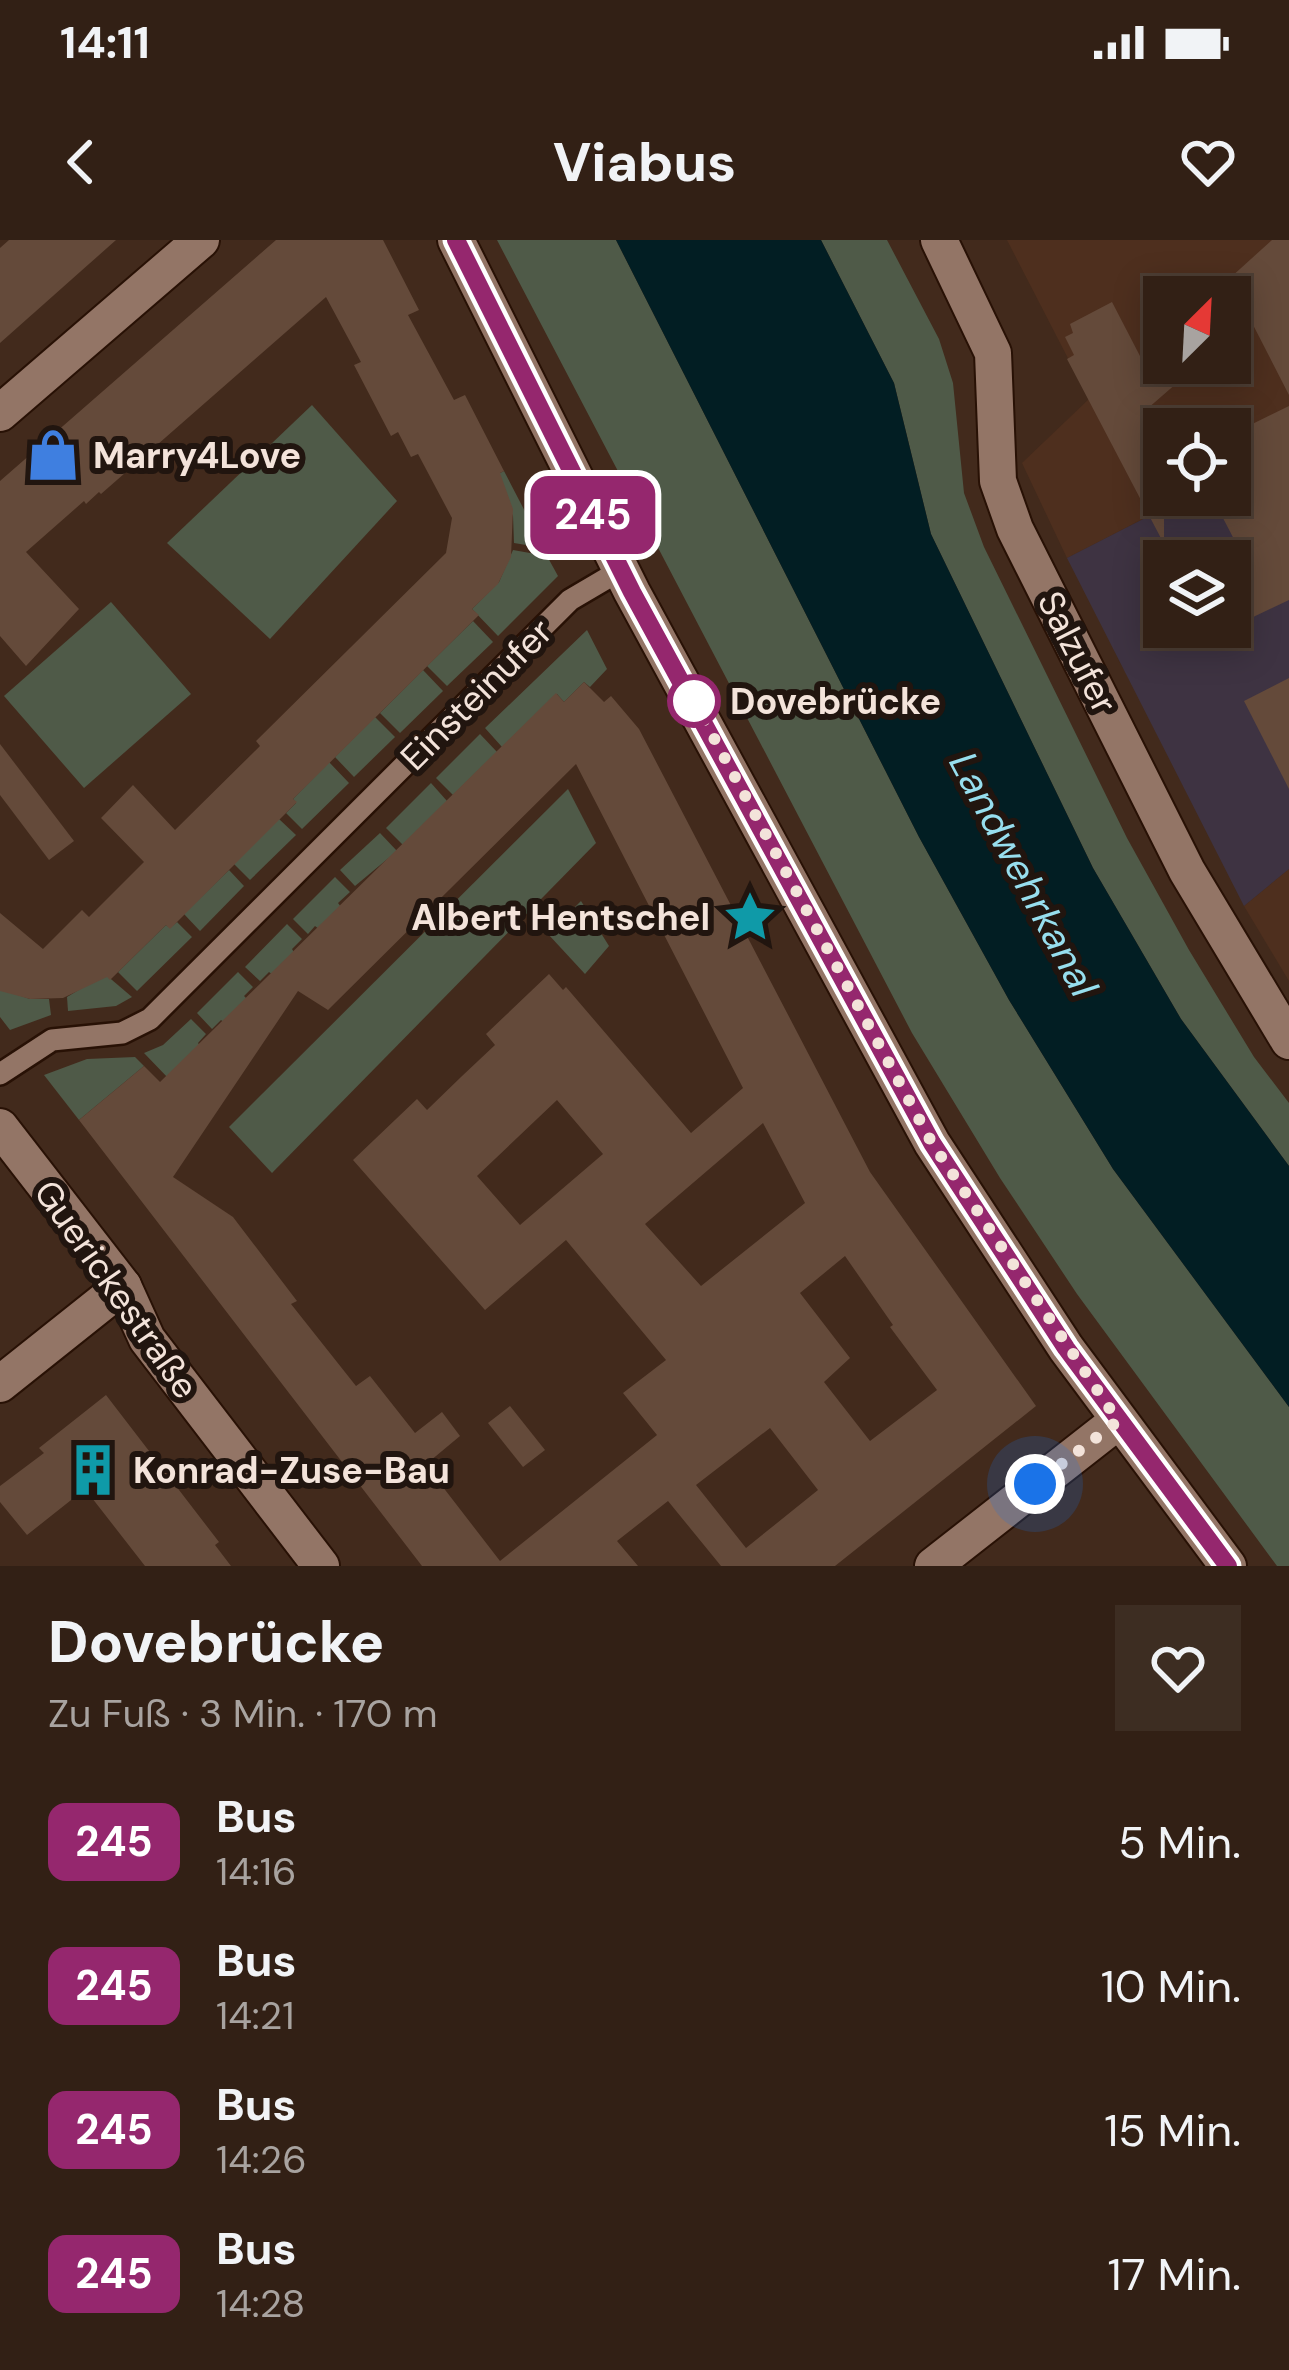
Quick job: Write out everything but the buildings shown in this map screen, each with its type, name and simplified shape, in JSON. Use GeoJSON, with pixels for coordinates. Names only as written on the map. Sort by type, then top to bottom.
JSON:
{"type":"FeatureCollection","features":[{"type":"Feature","properties":{"kind":"street"},"geometry":{"type":"LineString","coordinates":[[0,413],[201,240]]}},
{"type":"Feature","properties":{"kind":"street"},"geometry":{"type":"LineString","coordinates":[[456,240],[621,570],[932,1143],[1118,1421],[1228,1566]]}},
{"type":"Feature","properties":{"kind":"street","name":"Salzufer"},"geometry":{"type":"LineString","coordinates":[[939,240],[993,353],[998,481],[1015,529],[1187,871],[1289,1041]]}},
{"type":"Feature","properties":{"kind":"street","name":"Guerickestraße"},"geometry":{"type":"LineString","coordinates":[[0,1127],[123,1286],[147,1339],[321,1566]]}},
{"type":"Feature","properties":{"kind":"street"},"geometry":{"type":"LineString","coordinates":[[0,1384],[123,1286]]}},
{"type":"Feature","properties":{"kind":"street"},"geometry":{"type":"LineString","coordinates":[[933,1566],[1118,1421]]}},
{"type":"Feature","properties":{"kind":"lane","name":"Einsteinufer"},"geometry":{"type":"LineString","coordinates":[[0,1074],[52,1040],[136,1028],[570,601],[621,570]]}},
{"type":"Feature","properties":{"kind":"shaded area"},"geometry":{"type":"Polygon","coordinates":[[[1007,240],[1289,240],[1289,443],[1251,463],[1251,408],[1143,408],[1143,516],[1149,516],[1067,558],[1022,463],[1089,399],[1007,240]]]}},
{"type":"Feature","properties":{"kind":"shaded area"},"geometry":{"type":"Polygon","coordinates":[[[1289,443],[1289,869],[1244,906],[1067,558],[1149,516],[1251,516],[1251,476],[1289,443]]]}},
{"type":"Feature","properties":{"kind":"shaded area"},"geometry":{"type":"Polygon","coordinates":[[[1289,869],[1289,981],[1244,906],[1289,869]]]}},
{"type":"Feature","properties":{"kind":"green space"},"geometry":{"type":"Polygon","coordinates":[[[497,240],[616,240],[919,837],[1009,1000],[1113,1169],[1289,1407],[1289,1566],[1277,1566],[1077,1294],[912,1033],[497,240]]]}},
{"type":"Feature","properties":{"kind":"green space"},"geometry":{"type":"Polygon","coordinates":[[[821,240],[887,240],[939,339],[953,383],[964,493],[984,547],[1127,838],[1254,1057],[1289,1103],[1289,1166],[1181,1019],[1093,868],[931,534],[894,383],[821,240]]]}},
{"type":"Feature","properties":{"kind":"green space"},"geometry":{"type":"Polygon","coordinates":[[[312,405],[397,501],[270,639],[167,543],[312,405]]]}},
{"type":"Feature","properties":{"kind":"green space"},"geometry":{"type":"Polygon","coordinates":[[[504,471],[544,548],[514,543],[513,516],[496,475],[504,471]]]}},
{"type":"Feature","properties":{"kind":"green space"},"geometry":{"type":"Polygon","coordinates":[[[513,550],[547,556],[558,576],[498,636],[472,609],[499,582],[513,550]]]}},
{"type":"Feature","properties":{"kind":"green space"},"geometry":{"type":"Polygon","coordinates":[[[111,602],[191,694],[84,788],[4,696],[111,602]]]}},
{"type":"Feature","properties":{"kind":"green space"},"geometry":{"type":"Polygon","coordinates":[[[473,621],[493,642],[447,686],[427,666],[473,621]]]}},
{"type":"Feature","properties":{"kind":"green space"},"geometry":{"type":"Polygon","coordinates":[[[587,630],[607,669],[590,687],[584,682],[564,702],[557,694],[502,747],[485,728],[587,630]]]}},
{"type":"Feature","properties":{"kind":"green space"},"geometry":{"type":"Polygon","coordinates":[[[423,670],[443,691],[400,733],[380,713],[423,670]]]}},
{"type":"Feature","properties":{"kind":"green space"},"geometry":{"type":"Polygon","coordinates":[[[375,717],[395,737],[354,777],[335,757],[375,717]]]}},
{"type":"Feature","properties":{"kind":"green space"},"geometry":{"type":"Polygon","coordinates":[[[480,734],[497,752],[453,795],[436,778],[480,734]]]}},
{"type":"Feature","properties":{"kind":"green space"},"geometry":{"type":"Polygon","coordinates":[[[329,762],[349,783],[302,829],[286,813],[296,803],[293,799],[329,762]]]}},
{"type":"Feature","properties":{"kind":"green space"},"geometry":{"type":"Polygon","coordinates":[[[431,783],[447,801],[403,845],[386,828],[431,783]]]}},
{"type":"Feature","properties":{"kind":"green space"},"geometry":{"type":"Polygon","coordinates":[[[568,789],[596,843],[272,1173],[229,1127],[568,789]]]}},
{"type":"Feature","properties":{"kind":"green space"},"geometry":{"type":"Polygon","coordinates":[[[279,819],[296,835],[250,880],[234,864],[279,819]]]}},
{"type":"Feature","properties":{"kind":"green space"},"geometry":{"type":"Polygon","coordinates":[[[380,833],[397,851],[355,886],[340,870],[380,833]]]}},
{"type":"Feature","properties":{"kind":"green space"},"geometry":{"type":"Polygon","coordinates":[[[229,870],[244,886],[200,931],[184,914],[229,870]]]}},
{"type":"Feature","properties":{"kind":"green space"},"geometry":{"type":"Polygon","coordinates":[[[335,877],[350,892],[319,929],[315,926],[308,934],[293,919],[335,877]]]}},
{"type":"Feature","properties":{"kind":"green space"},"geometry":{"type":"Polygon","coordinates":[[[581,901],[609,946],[585,974],[548,934],[581,901]]]}},
{"type":"Feature","properties":{"kind":"green space"},"geometry":{"type":"Polygon","coordinates":[[[177,922],[192,937],[137,991],[118,972],[166,925],[170,928],[177,922]]]}},
{"type":"Feature","properties":{"kind":"green space"},"geometry":{"type":"Polygon","coordinates":[[[287,924],[302,939],[292,949],[295,954],[260,981],[245,967],[287,924]]]}},
{"type":"Feature","properties":{"kind":"green space"},"geometry":{"type":"Polygon","coordinates":[[[238,972],[253,987],[244,996],[248,1000],[212,1029],[197,1013],[238,972]]]}},
{"type":"Feature","properties":{"kind":"green space"},"geometry":{"type":"Polygon","coordinates":[[[105,974],[132,997],[116,1006],[68,1011],[67,997],[105,974]]]}},
{"type":"Feature","properties":{"kind":"green space"},"geometry":{"type":"Polygon","coordinates":[[[0,989],[30,999],[49,999],[51,1015],[10,1030],[0,1017],[0,989]]]}},
{"type":"Feature","properties":{"kind":"green space"},"geometry":{"type":"Polygon","coordinates":[[[191,1019],[206,1034],[198,1043],[201,1047],[169,1079],[144,1053],[163,1045],[191,1019]]]}},
{"type":"Feature","properties":{"kind":"green space"},"geometry":{"type":"Polygon","coordinates":[[[135,1057],[144,1066],[79,1120],[44,1075],[87,1059],[135,1057]]]}},
{"type":"Feature","properties":{"kind":"water","name":"Landwehrkanal"},"geometry":{"type":"Polygon","coordinates":[[[616,240],[821,240],[894,383],[931,534],[1093,868],[1181,1019],[1289,1166],[1289,1407],[1113,1169],[1009,1000],[919,837],[616,240]]]}},
{"type":"Feature","properties":{"kind":"bus line","name":"245"},"geometry":{"type":"LineString","coordinates":[[456,240],[632,592],[932,1143],[1066,1348],[1228,1566]]}},
{"type":"Feature","properties":{"kind":"place","name":"Marry4Love"},"geometry":{"type":"Point","coordinates":[53,455]}},
{"type":"Feature","properties":{"kind":"place","name":"Dovebrücke"},"geometry":{"type":"Point","coordinates":[694,701]}},
{"type":"Feature","properties":{"kind":"place","name":"Albert Hentschel"},"geometry":{"type":"Point","coordinates":[750,917]}},
{"type":"Feature","properties":{"kind":"place","name":"Konrad-Zuse-Bau"},"geometry":{"type":"Point","coordinates":[93,1470]}},
{"type":"Feature","properties":{"kind":"route"},"geometry":{"type":"LineString","coordinates":[[694,701],[932,1143],[1118,1421],[1035,1484]]}}]}
